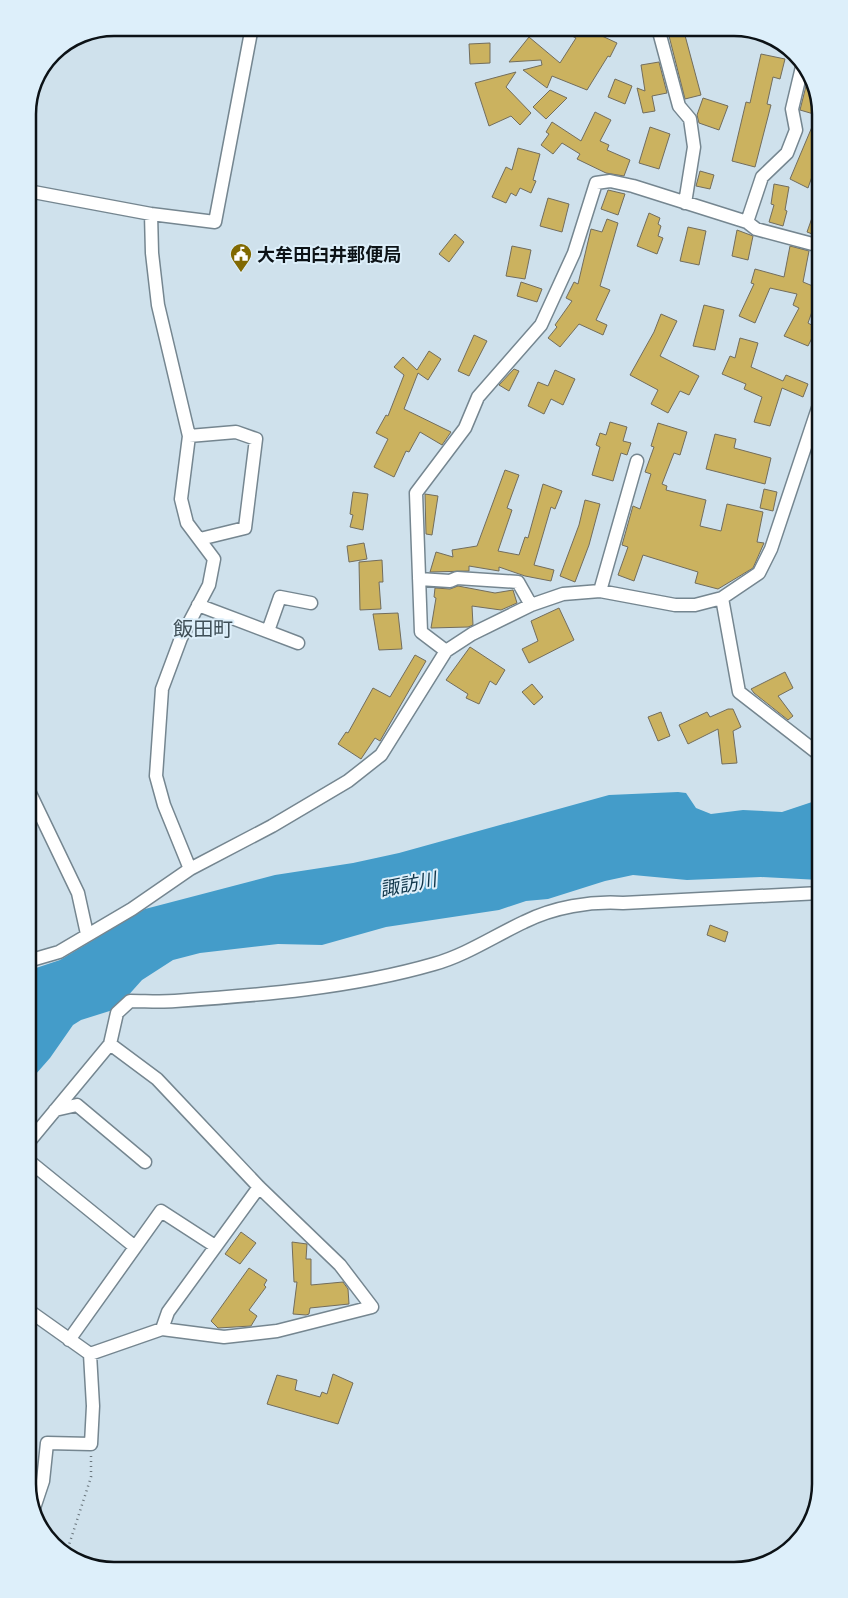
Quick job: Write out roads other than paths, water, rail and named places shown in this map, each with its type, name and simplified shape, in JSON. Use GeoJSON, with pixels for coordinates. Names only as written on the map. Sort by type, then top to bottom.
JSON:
{"type":"FeatureCollection","features":[{"type":"Feature","properties":{"kind":"street"},"geometry":{"type":"LineString","coordinates":[[36,192],[151,214],[215,222],[250,36]]}},
{"type":"Feature","properties":{"kind":"street"},"geometry":{"type":"LineString","coordinates":[[660,36],[679,106],[690,119],[694,148],[685,203]]}},
{"type":"Feature","properties":{"kind":"street"},"geometry":{"type":"LineString","coordinates":[[747,222],[762,177],[787,153],[796,130],[792,109],[800,74]]}},
{"type":"Feature","properties":{"kind":"street"},"geometry":{"type":"LineString","coordinates":[[446,651],[421,632],[416,493],[465,428],[478,397],[541,325],[574,253],[596,183],[610,181],[747,222],[756,229],[812,244]]}},
{"type":"Feature","properties":{"kind":"street"},"geometry":{"type":"LineString","coordinates":[[151,214],[152,253],[158,305],[189,436],[181,499],[187,523],[214,558],[209,585],[181,638],[162,689],[156,776],[164,804],[190,869]]}},
{"type":"Feature","properties":{"kind":"street"},"geometry":{"type":"LineString","coordinates":[[36,959],[58,952],[132,909],[190,869],[272,826],[348,781],[381,755],[446,651],[472,634],[531,605],[563,594],[600,591],[675,605],[695,604],[722,598],[759,573],[771,549],[812,426]]}},
{"type":"Feature","properties":{"kind":"street"},"geometry":{"type":"LineString","coordinates":[[189,436],[236,432],[256,439],[244,528],[200,540]]}},
{"type":"Feature","properties":{"kind":"street"},"geometry":{"type":"LineString","coordinates":[[600,591],[637,461]]}},
{"type":"Feature","properties":{"kind":"street"},"geometry":{"type":"LineString","coordinates":[[419,579],[450,582],[457,578],[518,582],[531,605]]}},
{"type":"Feature","properties":{"kind":"street"},"geometry":{"type":"LineString","coordinates":[[268,631],[280,597],[311,603]]}},
{"type":"Feature","properties":{"kind":"street"},"geometry":{"type":"LineString","coordinates":[[722,598],[739,692],[812,749]]}},
{"type":"Feature","properties":{"kind":"street"},"geometry":{"type":"LineString","coordinates":[[198,605],[298,643]]}},
{"type":"Feature","properties":{"kind":"street"},"geometry":{"type":"LineString","coordinates":[[36,806],[78,893],[87,934]]}},
{"type":"Feature","properties":{"kind":"street"},"geometry":{"type":"LineString","coordinates":[[36,1133],[110,1044],[117,1013],[130,1001],[173,1002],[303,990],[402,973],[445,960],[525,921],[558,909],[601,901],[623,903],[812,893]]}},
{"type":"Feature","properties":{"kind":"street"},"geometry":{"type":"LineString","coordinates":[[90,1354],[162,1329],[224,1337],[277,1331],[372,1307],[340,1265],[260,1187],[157,1080],[110,1044]]}},
{"type":"Feature","properties":{"kind":"street"},"geometry":{"type":"LineString","coordinates":[[55,1110],[77,1105],[145,1162]]}},
{"type":"Feature","properties":{"kind":"street"},"geometry":{"type":"LineString","coordinates":[[36,1167],[135,1247]]}},
{"type":"Feature","properties":{"kind":"street"},"geometry":{"type":"LineString","coordinates":[[162,1329],[168,1312],[260,1187]]}},
{"type":"Feature","properties":{"kind":"street"},"geometry":{"type":"LineString","coordinates":[[69,1340],[161,1211],[215,1246]]}},
{"type":"Feature","properties":{"kind":"street"},"geometry":{"type":"LineString","coordinates":[[36,1316],[90,1354]]}},
{"type":"Feature","properties":{"kind":"street"},"geometry":{"type":"LineString","coordinates":[[38,1497],[43,1480],[47,1444],[91,1444],[93,1406],[90,1354]]}},
{"type":"Feature","properties":{"kind":"water","name":"諏訪川"},"geometry":{"type":"Polygon","coordinates":[[[686,793],[696,808],[711,814],[743,810],[782,812],[812,802],[812,880],[761,877],[687,880],[633,875],[605,881],[548,899],[526,901],[499,910],[386,927],[322,945],[278,944],[200,953],[173,960],[142,980],[116,1009],[81,1020],[73,1025],[50,1058],[36,1074],[36,968],[60,960],[145,909],[275,875],[353,863],[399,853],[609,795],[686,793]]]}},
{"type":"Feature","properties":{"kind":"place","name":"大牟田臼井郵便局"},"geometry":{"type":"Point","coordinates":[241,273]}},
{"type":"Feature","properties":{"kind":"district","name":"飯田町"},"geometry":{"type":"Point","coordinates":[203,628]}}]}
